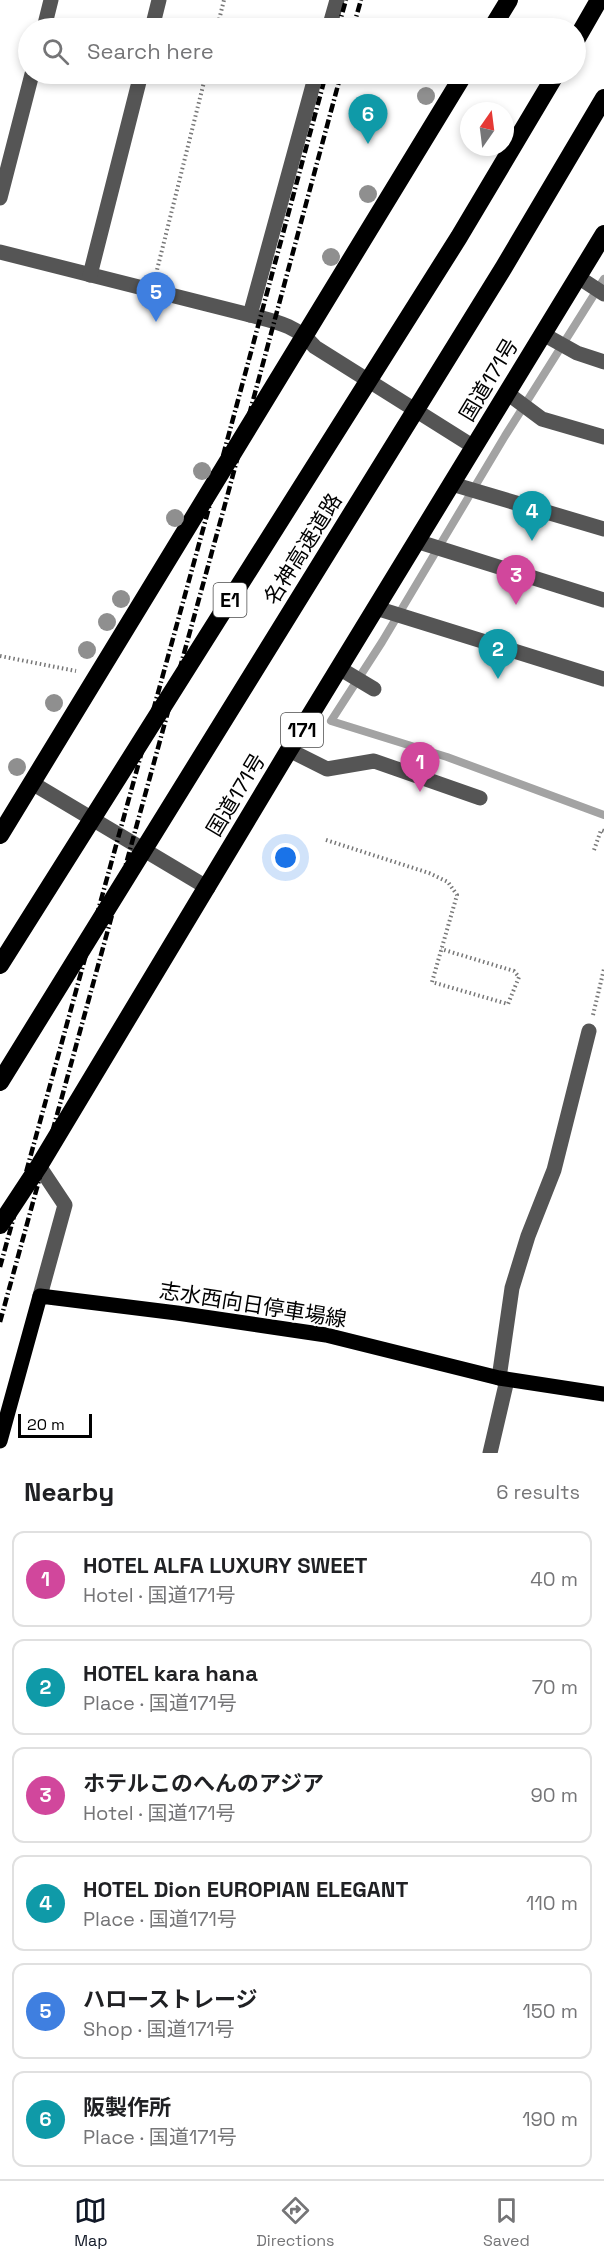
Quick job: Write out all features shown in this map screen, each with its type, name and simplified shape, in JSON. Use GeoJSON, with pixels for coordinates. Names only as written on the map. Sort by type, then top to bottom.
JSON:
{"type":"FeatureCollection","features":[{"type":"Feature","properties":{"kind":"highway"},"geometry":{"type":"LineString","coordinates":[[498,18],[509,0]]}},
{"type":"Feature","properties":{"kind":"highway"},"geometry":{"type":"LineString","coordinates":[[586,23],[599,0]]}},
{"type":"Feature","properties":{"kind":"highway"},"geometry":{"type":"LineString","coordinates":[[0,835],[458,84]]}},
{"type":"Feature","properties":{"kind":"highway","name":"名神高速道路"},"geometry":{"type":"LineString","coordinates":[[0,965],[459,237],[550,84]]}},
{"type":"Feature","properties":{"kind":"highway","name":"名神高速道路"},"geometry":{"type":"LineString","coordinates":[[0,1082],[423,398],[604,98]]}},
{"type":"Feature","properties":{"kind":"highway","name":"国道171号"},"geometry":{"type":"LineString","coordinates":[[0,1225],[39,1166],[289,750],[357,679],[390,613],[465,488],[474,447],[519,402],[543,334],[591,286],[604,234]]}},
{"type":"Feature","properties":{"kind":"main road","name":"志水西向日停車場線"},"geometry":{"type":"LineString","coordinates":[[40,1296],[326,1335],[503,1379],[604,1394]]}},
{"type":"Feature","properties":{"kind":"main road"},"geometry":{"type":"LineString","coordinates":[[0,1441],[40,1296]]}},
{"type":"Feature","properties":{"kind":"street"},"geometry":{"type":"LineString","coordinates":[[46,18],[51,0]]}},
{"type":"Feature","properties":{"kind":"street"},"geometry":{"type":"LineString","coordinates":[[154,18],[159,0]]}},
{"type":"Feature","properties":{"kind":"street"},"geometry":{"type":"LineString","coordinates":[[332,18],[337,0]]}},
{"type":"Feature","properties":{"kind":"street"},"geometry":{"type":"LineString","coordinates":[[0,198],[29,84]]}},
{"type":"Feature","properties":{"kind":"street"},"geometry":{"type":"LineString","coordinates":[[90,275],[138,84]]}},
{"type":"Feature","properties":{"kind":"street"},"geometry":{"type":"LineString","coordinates":[[250,315],[313,84]]}},
{"type":"Feature","properties":{"kind":"street"},"geometry":{"type":"LineString","coordinates":[[0,252],[284,323],[305,335],[315,347],[474,447]]}},
{"type":"Feature","properties":{"kind":"street"},"geometry":{"type":"LineString","coordinates":[[543,334],[577,353],[604,362]]}},
{"type":"Feature","properties":{"kind":"street"},"geometry":{"type":"LineString","coordinates":[[519,402],[542,419],[604,437]]}},
{"type":"Feature","properties":{"kind":"street"},"geometry":{"type":"LineString","coordinates":[[465,488],[604,529]]}},
{"type":"Feature","properties":{"kind":"street"},"geometry":{"type":"LineString","coordinates":[[430,546],[604,600]]}},
{"type":"Feature","properties":{"kind":"street"},"geometry":{"type":"LineString","coordinates":[[390,613],[604,679]]}},
{"type":"Feature","properties":{"kind":"street"},"geometry":{"type":"LineString","coordinates":[[289,750],[327,769],[374,761],[480,798]]}},
{"type":"Feature","properties":{"kind":"street"},"geometry":{"type":"LineString","coordinates":[[32,783],[208,888]]}},
{"type":"Feature","properties":{"kind":"street"},"geometry":{"type":"LineString","coordinates":[[490,1453],[503,1379],[512,1288],[528,1236],[554,1170],[589,1031]]}},
{"type":"Feature","properties":{"kind":"street"},"geometry":{"type":"LineString","coordinates":[[39,1166],[65,1205],[40,1296]]}},
{"type":"Feature","properties":{"kind":"path"},"geometry":{"type":"LineString","coordinates":[[220,18],[224,0]]}},
{"type":"Feature","properties":{"kind":"path"},"geometry":{"type":"LineString","coordinates":[[152,291],[204,84]]}},
{"type":"Feature","properties":{"kind":"path"},"geometry":{"type":"LineString","coordinates":[[0,656],[98,675]]}},
{"type":"Feature","properties":{"kind":"path"},"geometry":{"type":"LineString","coordinates":[[594,850],[601,830],[604,831]]}},
{"type":"Feature","properties":{"kind":"path"},"geometry":{"type":"LineString","coordinates":[[326,840],[429,873],[448,882],[457,895],[441,949],[432,982],[508,1004],[519,977],[514,971],[441,949]]}},
{"type":"Feature","properties":{"kind":"path"},"geometry":{"type":"LineString","coordinates":[[589,1031],[604,969]]}},
{"type":"Feature","properties":{"kind":"waterway"},"geometry":{"type":"LineString","coordinates":[[604,279],[505,436],[382,642],[331,721],[447,757],[604,815]]}},
{"type":"Feature","properties":{"kind":"railway"},"geometry":{"type":"LineString","coordinates":[[341,18],[346,0]]}},
{"type":"Feature","properties":{"kind":"railway"},"geometry":{"type":"LineString","coordinates":[[356,18],[361,0]]}},
{"type":"Feature","properties":{"kind":"railway"},"geometry":{"type":"LineString","coordinates":[[0,1267],[323,84]]}},
{"type":"Feature","properties":{"kind":"railway"},"geometry":{"type":"LineString","coordinates":[[0,1322],[338,84]]}},
{"type":"Feature","properties":{"kind":"place","name":"阪製作所"},"geometry":{"type":"Point","coordinates":[368,144]}},
{"type":"Feature","properties":{"kind":"place","name":"ハローストレージ"},"geometry":{"type":"Point","coordinates":[156,322]}},
{"type":"Feature","properties":{"kind":"place","name":"HOTEL Dion EUROPIAN ELEGANT"},"geometry":{"type":"Point","coordinates":[532,541]}},
{"type":"Feature","properties":{"kind":"place","name":"ホテルこのへんのアジア"},"geometry":{"type":"Point","coordinates":[516,605]}},
{"type":"Feature","properties":{"kind":"place","name":"HOTEL kara hana"},"geometry":{"type":"Point","coordinates":[498,679]}},
{"type":"Feature","properties":{"kind":"place","name":"HOTEL ALFA LUXURY SWEET"},"geometry":{"type":"Point","coordinates":[420,792]}}]}
